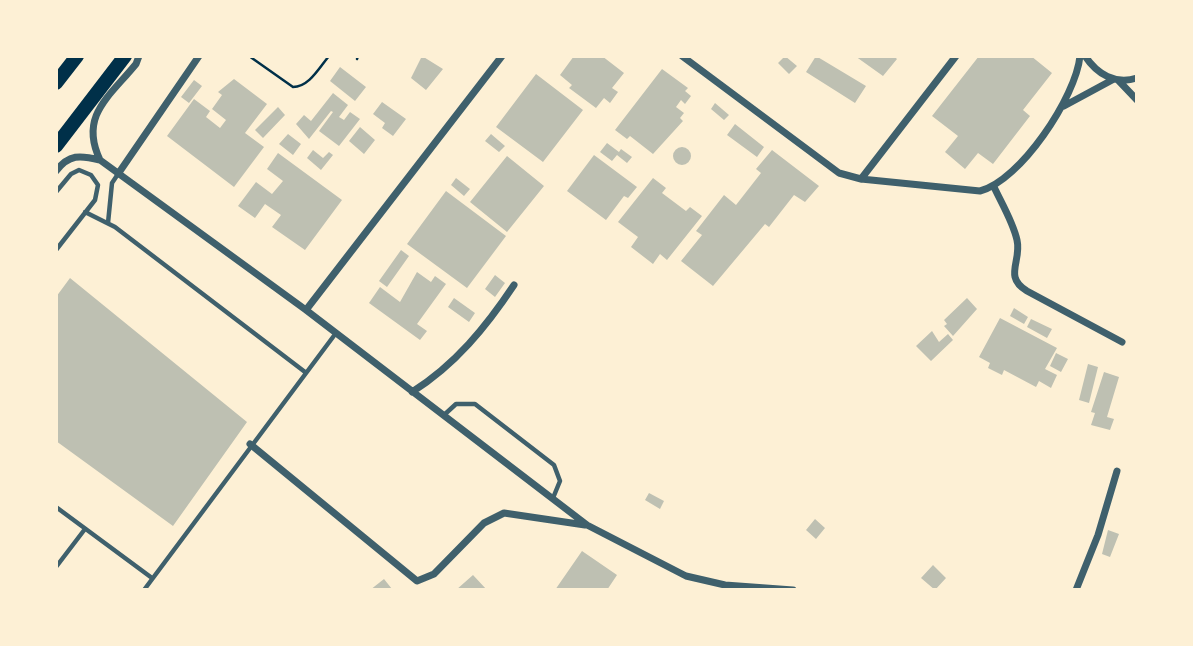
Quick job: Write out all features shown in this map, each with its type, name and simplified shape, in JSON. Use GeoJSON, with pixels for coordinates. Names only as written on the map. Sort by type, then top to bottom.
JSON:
{"type":"FeatureCollection","features":[{"type":"Feature","properties":{"kind":"main road"},"geometry":{"type":"LineString","coordinates":[[56,83],[77,56]]}},
{"type":"Feature","properties":{"kind":"main road"},"geometry":{"type":"LineString","coordinates":[[56,146],[125,56]]}},
{"type":"Feature","properties":{"kind":"street"},"geometry":{"type":"LineString","coordinates":[[100,160],[90,138],[92,122],[136,64],[139,56]]}},
{"type":"Feature","properties":{"kind":"street"},"geometry":{"type":"LineString","coordinates":[[118,174],[199,56]]}},
{"type":"Feature","properties":{"kind":"street"},"geometry":{"type":"LineString","coordinates":[[306,310],[502,56]]}},
{"type":"Feature","properties":{"kind":"street"},"geometry":{"type":"LineString","coordinates":[[682,56],[828,168],[861,179],[980,191],[994,187],[1012,173],[1061,109],[1077,78],[1083,56],[1102,75],[1116,80],[1137,100]]}},
{"type":"Feature","properties":{"kind":"street"},"geometry":{"type":"LineString","coordinates":[[861,179],[956,56]]}},
{"type":"Feature","properties":{"kind":"street"},"geometry":{"type":"LineString","coordinates":[[1061,109],[1116,80],[1137,78]]}},
{"type":"Feature","properties":{"kind":"street"},"geometry":{"type":"LineString","coordinates":[[56,171],[65,160],[78,155],[100,160],[306,310],[587,525],[686,576],[725,585],[793,590]]}},
{"type":"Feature","properties":{"kind":"street"},"geometry":{"type":"LineString","coordinates":[[994,187],[1017,238],[1013,268],[1016,282],[1122,342]]}},
{"type":"Feature","properties":{"kind":"street"},"geometry":{"type":"LineString","coordinates":[[412,392],[442,372],[467,347],[514,285]]}},
{"type":"Feature","properties":{"kind":"street"},"geometry":{"type":"LineString","coordinates":[[250,443],[417,581],[434,574],[484,523],[504,513],[587,525]]}},
{"type":"Feature","properties":{"kind":"street"},"geometry":{"type":"LineString","coordinates":[[1076,590],[1098,535],[1117,471]]}},
{"type":"Feature","properties":{"kind":"lane"},"geometry":{"type":"LineString","coordinates":[[56,192],[71,174],[79,170],[88,172],[95,179],[98,190],[56,250]]}},
{"type":"Feature","properties":{"kind":"lane"},"geometry":{"type":"LineString","coordinates":[[108,223],[112,183],[118,174]]}},
{"type":"Feature","properties":{"kind":"lane"},"geometry":{"type":"LineString","coordinates":[[85,212],[108,223],[305,372]]}},
{"type":"Feature","properties":{"kind":"lane"},"geometry":{"type":"LineString","coordinates":[[144,590],[250,443],[336,333]]}},
{"type":"Feature","properties":{"kind":"lane"},"geometry":{"type":"LineString","coordinates":[[443,416],[456,404],[475,404],[554,465],[561,481],[552,499]]}},
{"type":"Feature","properties":{"kind":"lane"},"geometry":{"type":"LineString","coordinates":[[56,507],[152,578]]}},
{"type":"Feature","properties":{"kind":"lane"},"geometry":{"type":"LineString","coordinates":[[56,567],[85,529]]}},
{"type":"Feature","properties":{"kind":"path"},"geometry":{"type":"LineString","coordinates":[[249,56],[293,87],[305,85],[329,56]]}},
{"type":"Feature","properties":{"kind":"building"},"geometry":{"type":"Polygon","coordinates":[[[422,56],[443,69],[426,90],[411,78],[422,56]]]}},
{"type":"Feature","properties":{"kind":"building"},"geometry":{"type":"Polygon","coordinates":[[[574,56],[602,56],[624,73],[612,88],[618,92],[610,103],[604,98],[596,108],[569,88],[572,85],[560,75],[574,56]]]}},
{"type":"Feature","properties":{"kind":"building"},"geometry":{"type":"Polygon","coordinates":[[[785,56],[797,66],[789,74],[778,63],[785,56]]]}},
{"type":"Feature","properties":{"kind":"building"},"geometry":{"type":"Polygon","coordinates":[[[816,56],[866,86],[855,103],[806,72],[816,56]]]}},
{"type":"Feature","properties":{"kind":"building"},"geometry":{"type":"Polygon","coordinates":[[[855,56],[894,56],[897,59],[883,76],[855,56]]]}},
{"type":"Feature","properties":{"kind":"building"},"geometry":{"type":"Polygon","coordinates":[[[979,56],[1031,56],[1052,73],[1023,110],[1030,116],[993,164],[978,153],[965,169],[945,152],[958,136],[932,116],[979,56]]]}},
{"type":"Feature","properties":{"kind":"building"},"geometry":{"type":"Polygon","coordinates":[[[340,67],[366,87],[355,101],[330,81],[340,67]]]}},
{"type":"Feature","properties":{"kind":"building"},"geometry":{"type":"Polygon","coordinates":[[[662,69],[688,88],[685,91],[691,96],[685,104],[681,100],[676,107],[684,113],[680,118],[683,121],[653,154],[630,136],[627,139],[615,130],[662,69]]]}},
{"type":"Feature","properties":{"kind":"building"},"geometry":{"type":"Polygon","coordinates":[[[536,74],[583,110],[543,162],[496,127],[536,74]]]}},
{"type":"Feature","properties":{"kind":"building"},"geometry":{"type":"Polygon","coordinates":[[[234,79],[267,104],[245,133],[264,147],[234,187],[167,136],[194,99],[210,111],[206,117],[220,128],[226,120],[212,109],[222,95],[218,92],[234,79]]]}},
{"type":"Feature","properties":{"kind":"building"},"geometry":{"type":"Polygon","coordinates":[[[194,80],[202,86],[189,103],[181,97],[194,80]]]}},
{"type":"Feature","properties":{"kind":"building"},"geometry":{"type":"Polygon","coordinates":[[[333,93],[348,105],[339,117],[344,120],[350,112],[360,119],[339,146],[319,131],[333,112],[331,111],[309,139],[296,124],[304,115],[311,121],[333,93]]]}},
{"type":"Feature","properties":{"kind":"building"},"geometry":{"type":"Polygon","coordinates":[[[382,102],[406,119],[393,136],[382,128],[385,123],[373,114],[382,102]]]}},
{"type":"Feature","properties":{"kind":"building"},"geometry":{"type":"Polygon","coordinates":[[[715,103],[729,115],[724,120],[711,109],[715,103]]]}},
{"type":"Feature","properties":{"kind":"building"},"geometry":{"type":"Polygon","coordinates":[[[278,107],[285,115],[263,138],[255,130],[278,107]]]}},
{"type":"Feature","properties":{"kind":"building"},"geometry":{"type":"Polygon","coordinates":[[[735,124],[764,147],[757,157],[727,135],[735,124]]]}},
{"type":"Feature","properties":{"kind":"building"},"geometry":{"type":"Polygon","coordinates":[[[360,127],[375,140],[364,154],[349,141],[360,127]]]}},
{"type":"Feature","properties":{"kind":"building"},"geometry":{"type":"Polygon","coordinates":[[[288,134],[301,144],[293,155],[279,144],[288,134]]]}},
{"type":"Feature","properties":{"kind":"building"},"geometry":{"type":"Polygon","coordinates":[[[491,134],[505,146],[499,152],[485,141],[491,134]]]}},
{"type":"Feature","properties":{"kind":"building"},"geometry":{"type":"Polygon","coordinates":[[[607,143],[632,157],[627,163],[617,155],[612,161],[600,152],[607,143]]]}},
{"type":"Feature","properties":{"kind":"building"},"geometry":{"type":"Polygon","coordinates":[[[682,147],[688,150],[691,156],[688,162],[682,165],[676,162],[673,156],[676,150],[682,147]]]}},
{"type":"Feature","properties":{"kind":"building"},"geometry":{"type":"Polygon","coordinates":[[[313,150],[323,158],[329,152],[333,155],[321,170],[307,158],[313,150]]]}},
{"type":"Feature","properties":{"kind":"building"},"geometry":{"type":"Polygon","coordinates":[[[772,150],[819,186],[805,202],[794,195],[769,227],[765,224],[713,286],[681,261],[702,235],[696,231],[724,195],[736,205],[761,173],[756,169],[772,150]]]}},
{"type":"Feature","properties":{"kind":"building"},"geometry":{"type":"Polygon","coordinates":[[[278,153],[342,200],[305,250],[272,227],[281,215],[265,204],[255,218],[238,206],[256,182],[272,194],[283,181],[267,169],[278,153]]]}},
{"type":"Feature","properties":{"kind":"building"},"geometry":{"type":"Polygon","coordinates":[[[594,155],[637,187],[628,198],[624,196],[606,220],[567,191],[594,155]]]}},
{"type":"Feature","properties":{"kind":"building"},"geometry":{"type":"Polygon","coordinates":[[[507,156],[544,186],[507,232],[470,202],[507,156]]]}},
{"type":"Feature","properties":{"kind":"building"},"geometry":{"type":"Polygon","coordinates":[[[456,178],[470,189],[464,196],[451,185],[456,178]]]}},
{"type":"Feature","properties":{"kind":"building"},"geometry":{"type":"Polygon","coordinates":[[[653,178],[666,188],[662,193],[686,211],[690,207],[702,216],[667,260],[660,254],[653,264],[631,247],[638,237],[618,222],[653,178]]]}},
{"type":"Feature","properties":{"kind":"building"},"geometry":{"type":"Polygon","coordinates":[[[446,191],[506,236],[467,288],[407,244],[446,191]]]}},
{"type":"Feature","properties":{"kind":"building"},"geometry":{"type":"Polygon","coordinates":[[[401,250],[409,256],[387,287],[379,281],[401,250]]]}},
{"type":"Feature","properties":{"kind":"building"},"geometry":{"type":"Polygon","coordinates":[[[417,272],[431,282],[435,276],[446,284],[417,324],[427,331],[420,340],[369,303],[380,287],[400,302],[417,272]]]}},
{"type":"Feature","properties":{"kind":"building"},"geometry":{"type":"Polygon","coordinates":[[[495,275],[505,283],[495,297],[485,289],[495,275]]]}},
{"type":"Feature","properties":{"kind":"building"},"geometry":{"type":"Polygon","coordinates":[[[70,278],[247,422],[173,526],[56,441],[56,297],[70,278]]]}},
{"type":"Feature","properties":{"kind":"building"},"geometry":{"type":"Polygon","coordinates":[[[454,298],[475,313],[469,322],[448,307],[454,298]]]}},
{"type":"Feature","properties":{"kind":"building"},"geometry":{"type":"Polygon","coordinates":[[[967,298],[977,309],[953,336],[944,326],[947,324],[944,320],[967,298]]]}},
{"type":"Feature","properties":{"kind":"building"},"geometry":{"type":"Polygon","coordinates":[[[1014,308],[1028,317],[1024,324],[1010,316],[1014,308]]]}},
{"type":"Feature","properties":{"kind":"building"},"geometry":{"type":"Polygon","coordinates":[[[1000,318],[1057,348],[1045,369],[1057,375],[1051,388],[1039,381],[1036,387],[1004,370],[1002,375],[988,368],[990,363],[979,357],[1000,318]]]}},
{"type":"Feature","properties":{"kind":"building"},"geometry":{"type":"Polygon","coordinates":[[[1031,319],[1052,329],[1047,338],[1027,327],[1031,319]]]}},
{"type":"Feature","properties":{"kind":"building"},"geometry":{"type":"Polygon","coordinates":[[[932,331],[939,342],[948,334],[953,340],[931,361],[916,346],[932,331]]]}},
{"type":"Feature","properties":{"kind":"building"},"geometry":{"type":"Polygon","coordinates":[[[1056,353],[1068,359],[1061,372],[1050,366],[1056,353]]]}},
{"type":"Feature","properties":{"kind":"building"},"geometry":{"type":"Polygon","coordinates":[[[1088,364],[1098,367],[1089,403],[1079,400],[1088,364]]]}},
{"type":"Feature","properties":{"kind":"building"},"geometry":{"type":"Polygon","coordinates":[[[1104,372],[1119,377],[1107,417],[1114,419],[1110,430],[1091,425],[1095,413],[1091,412],[1104,372]]]}},
{"type":"Feature","properties":{"kind":"building"},"geometry":{"type":"Polygon","coordinates":[[[649,493],[664,501],[660,509],[645,500],[649,493]]]}},
{"type":"Feature","properties":{"kind":"building"},"geometry":{"type":"Polygon","coordinates":[[[815,519],[825,528],[816,539],[806,530],[815,519]]]}},
{"type":"Feature","properties":{"kind":"building"},"geometry":{"type":"Polygon","coordinates":[[[1108,530],[1119,534],[1110,557],[1102,554],[1108,530]]]}},
{"type":"Feature","properties":{"kind":"building"},"geometry":{"type":"Polygon","coordinates":[[[582,551],[617,575],[607,590],[555,590],[582,551]]]}},
{"type":"Feature","properties":{"kind":"building"},"geometry":{"type":"Polygon","coordinates":[[[933,565],[946,578],[935,590],[921,578],[933,565]]]}},
{"type":"Feature","properties":{"kind":"building"},"geometry":{"type":"Polygon","coordinates":[[[473,575],[487,590],[456,590],[473,575]]]}},
{"type":"Feature","properties":{"kind":"building"},"geometry":{"type":"Polygon","coordinates":[[[384,579],[392,589],[370,590],[384,579]]]}}]}
